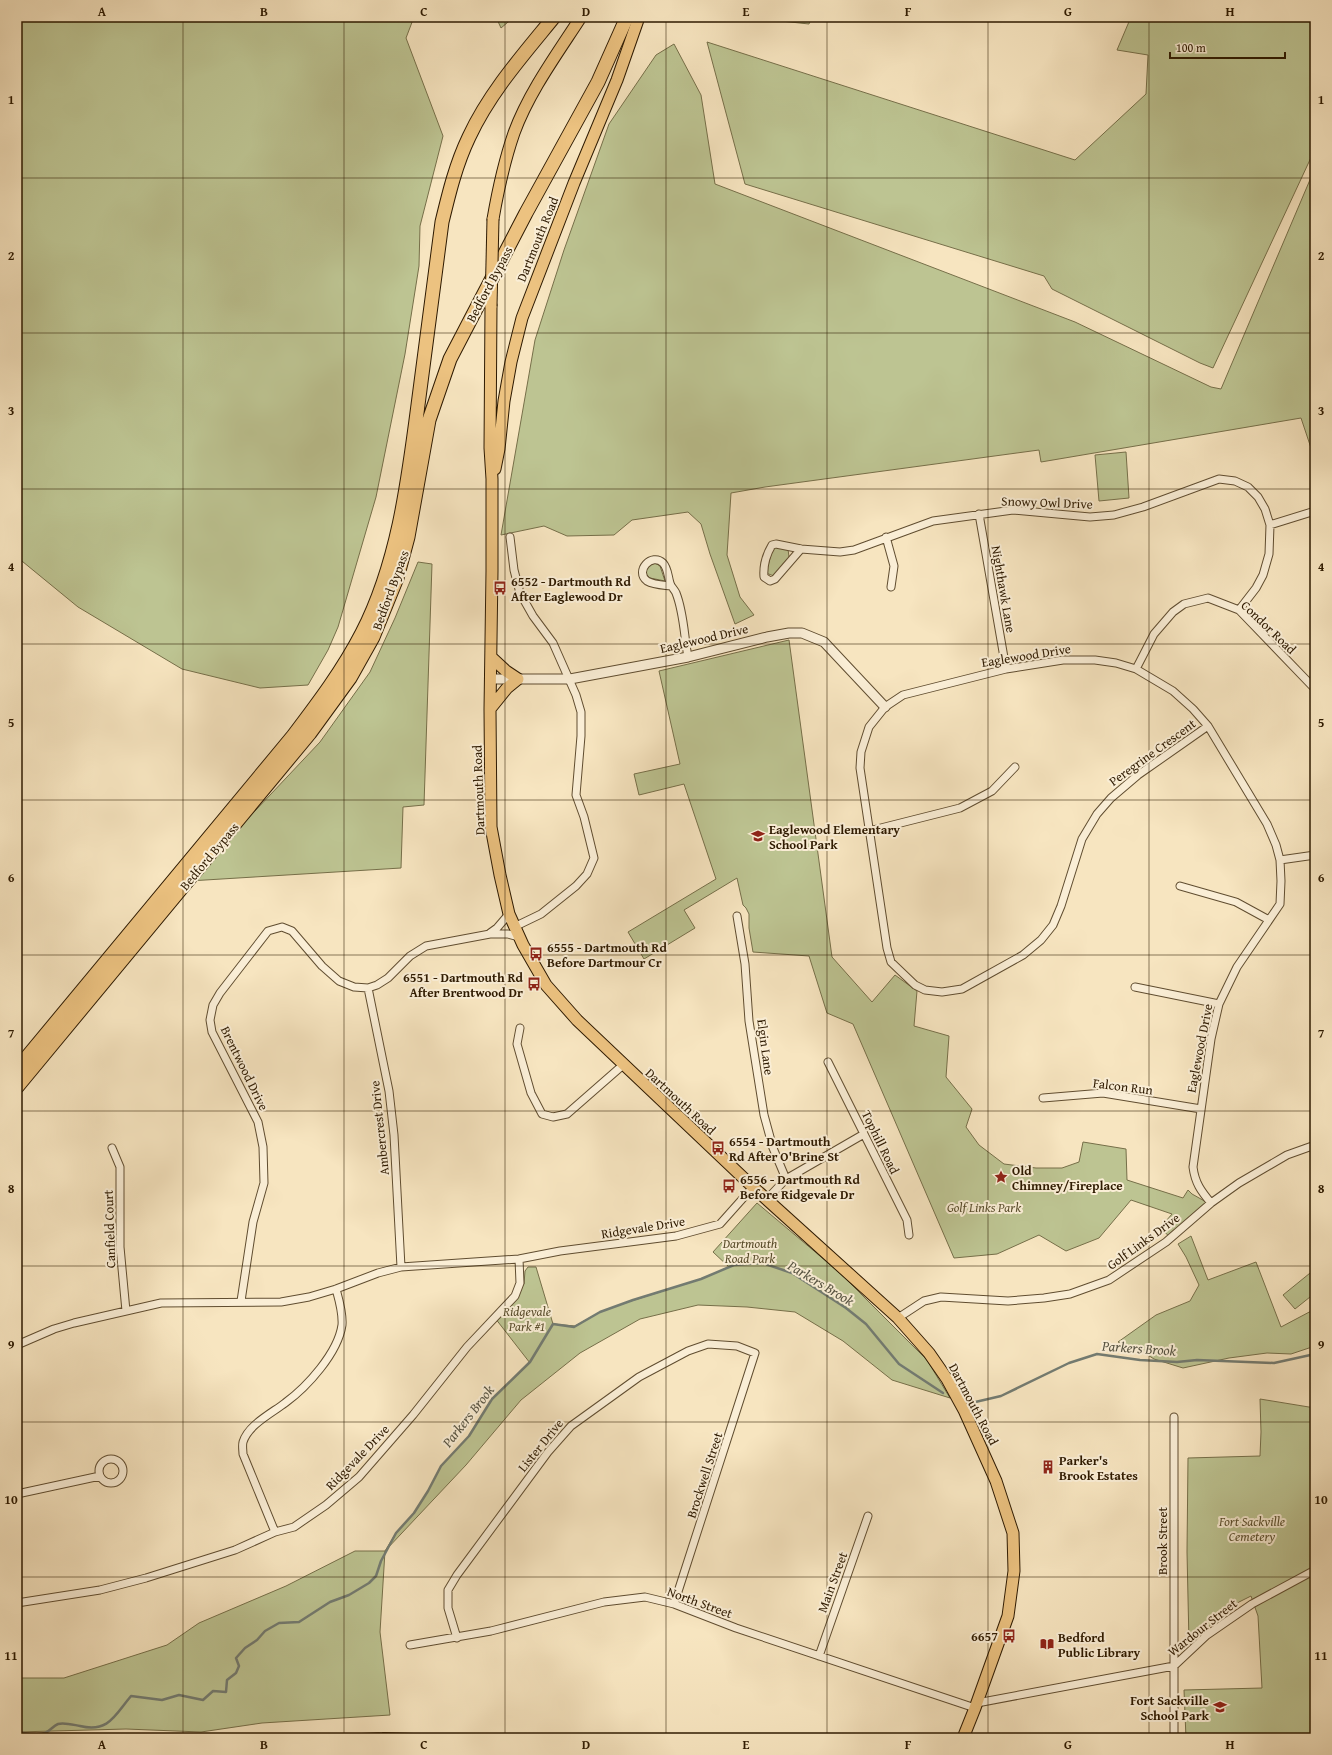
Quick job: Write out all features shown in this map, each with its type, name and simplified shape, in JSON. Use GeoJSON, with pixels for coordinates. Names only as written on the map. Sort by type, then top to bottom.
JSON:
{"type":"FeatureCollection","features":[{"type":"Feature","properties":{"kind":"highway","name":"Bedford Bypass"},"geometry":{"type":"LineString","coordinates":[[17,1069],[298,730],[333,683],[362,632],[380,590],[390,560],[405,496],[442,222],[451,183],[469,138],[482,112],[502,82],[554,17]]}},
{"type":"Feature","properties":{"kind":"highway","name":"Bedford Bypass"},"geometry":{"type":"LineString","coordinates":[[17,1087],[310,733],[350,678],[373,637],[397,578],[408,537],[429,420],[450,359],[526,213],[598,82],[627,17]]}},
{"type":"Feature","properties":{"kind":"main road","name":"Dartmouth Road"},"geometry":{"type":"LineString","coordinates":[[581,17],[529,100],[514,132],[501,175],[493,219],[490,448],[492,479],[490,679],[491,827],[500,875],[509,914],[517,932],[546,985],[577,1020],[623,1065],[753,1187],[898,1318],[929,1353],[947,1379],[964,1410],[996,1481],[1013,1533],[1014,1571],[1008,1616],[963,1738]]}},
{"type":"Feature","properties":{"kind":"main road","name":"Dartmouth Road"},"geometry":{"type":"LineString","coordinates":[[492,479],[499,449],[510,362],[521,320],[574,183],[617,80],[639,17]]}},
{"type":"Feature","properties":{"kind":"main road"},"geometry":{"type":"LineString","coordinates":[[490,709],[507,688],[518,679],[506,671],[491,657]]}},
{"type":"Feature","properties":{"kind":"street","name":"Snowy Owl Drive"},"geometry":{"type":"LineString","coordinates":[[801,549],[775,579],[770,580],[764,577],[766,554],[772,545],[776,544],[801,549],[840,552],[854,550],[933,521],[1013,510],[1090,517],[1114,515],[1143,507],[1219,480],[1235,481],[1248,487],[1258,497],[1265,509],[1270,524],[1269,554],[1263,575],[1256,588],[1239,610]]}},
{"type":"Feature","properties":{"kind":"street"},"geometry":{"type":"LineString","coordinates":[[1270,524],[1315,511]]}},
{"type":"Feature","properties":{"kind":"street","name":"Nighthawk Lane"},"geometry":{"type":"LineString","coordinates":[[979,514],[1006,669]]}},
{"type":"Feature","properties":{"kind":"street"},"geometry":{"type":"LineString","coordinates":[[368,988],[377,985],[388,978],[410,956],[426,946],[490,934],[508,934],[517,932],[576,886],[587,874],[594,858],[584,817],[576,795],[581,736],[581,712],[570,679],[553,643],[533,616],[520,593],[514,570],[510,537]]}},
{"type":"Feature","properties":{"kind":"street"},"geometry":{"type":"LineString","coordinates":[[886,537],[894,566],[892,587]]}},
{"type":"Feature","properties":{"kind":"street"},"geometry":{"type":"LineString","coordinates":[[671,586],[654,584],[647,581],[643,575],[642,568],[650,560],[663,562],[667,568],[671,586],[676,592],[688,657]]}},
{"type":"Feature","properties":{"kind":"street","name":"Condor Road"},"geometry":{"type":"LineString","coordinates":[[1136,669],[1154,634],[1173,612],[1184,604],[1208,598],[1239,610],[1315,689]]}},
{"type":"Feature","properties":{"kind":"street","name":"Eaglewood Drive"},"geometry":{"type":"LineString","coordinates":[[490,679],[570,679],[688,657],[767,637],[789,633],[802,633],[816,637],[824,642],[885,707],[903,695],[1006,669],[1063,660],[1095,660],[1116,663],[1136,669],[1173,691],[1193,709],[1208,726],[1248,789],[1267,824],[1276,845],[1280,860],[1282,882],[1280,904],[1256,936],[1237,967],[1219,1004],[1211,1039],[1193,1167],[1194,1178],[1200,1189],[1211,1203]]}},
{"type":"Feature","properties":{"kind":"street","name":"Peregrine Crescent"},"geometry":{"type":"LineString","coordinates":[[885,707],[869,727],[861,752],[860,768],[886,948],[891,962],[915,985],[925,990],[942,992],[962,989],[1023,955],[1041,940],[1053,925],[1061,906],[1082,839],[1097,814],[1111,798],[1138,775],[1208,726]]}},
{"type":"Feature","properties":{"kind":"street"},"geometry":{"type":"LineString","coordinates":[[869,831],[940,814],[965,806],[992,791],[1015,767]]}},
{"type":"Feature","properties":{"kind":"street"},"geometry":{"type":"LineString","coordinates":[[1280,860],[1315,855]]}},
{"type":"Feature","properties":{"kind":"street"},"geometry":{"type":"LineString","coordinates":[[1180,886],[1236,902],[1269,920]]}},
{"type":"Feature","properties":{"kind":"street"},"geometry":{"type":"LineString","coordinates":[[490,934],[509,914]]}},
{"type":"Feature","properties":{"kind":"street","name":"Elgin Lane"},"geometry":{"type":"LineString","coordinates":[[737,916],[745,964],[750,1021],[764,1115],[773,1148],[786,1179]]}},
{"type":"Feature","properties":{"kind":"street","name":"Brentwood Drive"},"geometry":{"type":"LineString","coordinates":[[241,1301],[253,1222],[264,1183],[263,1147],[258,1122],[212,1032],[210,1020],[213,1006],[220,993],[268,931],[282,927],[292,931],[322,966],[339,981],[354,987],[368,988]]}},
{"type":"Feature","properties":{"kind":"street"},"geometry":{"type":"LineString","coordinates":[[1135,987],[1219,1004]]}},
{"type":"Feature","properties":{"kind":"street","name":"Ambercrest Drive"},"geometry":{"type":"LineString","coordinates":[[368,988],[390,1092],[394,1135],[401,1267]]}},
{"type":"Feature","properties":{"kind":"street"},"geometry":{"type":"LineString","coordinates":[[520,1028],[517,1044],[531,1093],[542,1114],[553,1117],[567,1114],[623,1065]]}},
{"type":"Feature","properties":{"kind":"street","name":"Tophill Road"},"geometry":{"type":"LineString","coordinates":[[828,1062],[907,1220],[908,1235]]}},
{"type":"Feature","properties":{"kind":"street","name":"Falcon Run"},"geometry":{"type":"LineString","coordinates":[[1043,1098],[1103,1093],[1201,1109]]}},
{"type":"Feature","properties":{"kind":"street"},"geometry":{"type":"LineString","coordinates":[[767,1199],[786,1179],[864,1134]]}},
{"type":"Feature","properties":{"kind":"street","name":"Golf Links Drive"},"geometry":{"type":"LineString","coordinates":[[898,1318],[924,1301],[941,1297],[1008,1301],[1044,1298],[1070,1294],[1109,1280],[1166,1242],[1211,1203],[1239,1183],[1287,1155],[1315,1145]]}},
{"type":"Feature","properties":{"kind":"street","name":"Canfield Court"},"geometry":{"type":"LineString","coordinates":[[112,1148],[120,1167],[120,1247],[126,1310]]}},
{"type":"Feature","properties":{"kind":"street","name":"Ridgevale Drive"},"geometry":{"type":"LineString","coordinates":[[17,1345],[54,1329],[74,1323],[161,1303],[241,1301],[281,1302],[309,1297],[336,1289],[378,1273],[401,1267],[519,1259],[560,1251],[676,1236],[720,1224],[753,1187]]}},
{"type":"Feature","properties":{"kind":"street","name":"Ridgevale Drive"},"geometry":{"type":"LineString","coordinates":[[17,1603],[100,1590],[236,1550],[275,1532],[294,1527],[326,1506],[359,1477],[413,1415],[467,1347],[515,1296],[520,1283],[519,1259]]}},
{"type":"Feature","properties":{"kind":"street"},"geometry":{"type":"LineString","coordinates":[[275,1532],[243,1454],[243,1442],[258,1422],[301,1390],[318,1372],[338,1340],[342,1325],[341,1310],[336,1289]]}},
{"type":"Feature","properties":{"kind":"street","name":"Lister Drive"},"geometry":{"type":"LineString","coordinates":[[456,1638],[448,1608],[448,1590],[461,1569],[566,1429],[639,1377],[688,1351],[708,1344],[737,1346],[756,1353]]}},
{"type":"Feature","properties":{"kind":"street","name":"Brockwell Street"},"geometry":{"type":"LineString","coordinates":[[674,1604],[756,1353]]}},
{"type":"Feature","properties":{"kind":"street","name":"Brook Street"},"geometry":{"type":"LineString","coordinates":[[1174,1417],[1174,1738]]}},
{"type":"Feature","properties":{"kind":"street"},"geometry":{"type":"LineString","coordinates":[[17,1494],[100,1476]]}},
{"type":"Feature","properties":{"kind":"street","name":"Main Street"},"geometry":{"type":"LineString","coordinates":[[819,1656],[868,1516]]}},
{"type":"Feature","properties":{"kind":"street","name":"Wardour Street"},"geometry":{"type":"LineString","coordinates":[[976,1706],[1174,1666],[1207,1635],[1252,1604],[1315,1570]]}},
{"type":"Feature","properties":{"kind":"street","name":"North Street"},"geometry":{"type":"LineString","coordinates":[[410,1645],[491,1631],[604,1602],[645,1597],[674,1604],[736,1628],[976,1706]]}},
{"type":"Feature","properties":{"kind":"green space"},"geometry":{"type":"Polygon","coordinates":[[[17,17],[414,17],[406,38],[443,136],[420,226],[419,266],[405,354],[376,497],[338,627],[328,650],[308,685],[260,688],[182,669],[78,607],[17,557],[17,17]]]}},
{"type":"Feature","properties":{"kind":"green space"},"geometry":{"type":"Polygon","coordinates":[[[496,17],[514,17],[501,28],[496,17]]]}},
{"type":"Feature","properties":{"kind":"green space"},"geometry":{"type":"Polygon","coordinates":[[[744,17],[812,17],[809,24],[744,17]]]}},
{"type":"Feature","properties":{"kind":"green space"},"geometry":{"type":"Polygon","coordinates":[[[1131,17],[1315,17],[1315,149],[1213,368],[1200,363],[1052,289],[1044,276],[745,184],[707,42],[1075,160],[1146,94],[1148,55],[1117,50],[1131,17]]]}},
{"type":"Feature","properties":{"kind":"green space"},"geometry":{"type":"Polygon","coordinates":[[[674,44],[701,95],[715,184],[1075,322],[1211,387],[1221,389],[1315,168],[1315,460],[1301,418],[1041,462],[1039,450],[765,487],[731,493],[727,555],[740,597],[754,615],[735,624],[701,524],[688,512],[632,520],[614,535],[567,536],[544,526],[501,535],[535,340],[564,250],[609,124],[656,55],[674,44]]]}},
{"type":"Feature","properties":{"kind":"green space"},"geometry":{"type":"Polygon","coordinates":[[[1126,452],[1129,498],[1099,501],[1095,455],[1126,452]]]}},
{"type":"Feature","properties":{"kind":"green space"},"geometry":{"type":"Polygon","coordinates":[[[773,547],[788,549],[789,557],[774,576],[766,573],[773,547]]]}},
{"type":"Feature","properties":{"kind":"green space"},"geometry":{"type":"Polygon","coordinates":[[[418,562],[432,564],[424,805],[403,807],[401,868],[189,881],[320,742],[370,672],[395,618],[418,562]]]}},
{"type":"Feature","properties":{"kind":"green space"},"geometry":{"type":"Polygon","coordinates":[[[655,563],[660,566],[665,581],[650,578],[646,574],[647,566],[655,563]]]}},
{"type":"Feature","properties":{"kind":"green space","name":"Golf Links Park"},"geometry":{"type":"Polygon","coordinates":[[[789,640],[832,957],[872,1002],[895,975],[917,991],[914,1026],[949,1036],[946,1077],[972,1109],[966,1127],[979,1145],[1004,1164],[1036,1168],[1062,1168],[1079,1162],[1083,1142],[1126,1149],[1127,1180],[1183,1198],[1188,1190],[1208,1203],[1170,1237],[1160,1228],[1172,1214],[1131,1200],[1099,1238],[1066,1251],[1039,1235],[997,1254],[954,1258],[853,1024],[827,1013],[809,956],[753,952],[749,928],[749,914],[743,905],[737,878],[684,910],[695,928],[644,959],[628,932],[716,879],[684,784],[639,795],[634,774],[680,764],[659,671],[789,640]]]}},
{"type":"Feature","properties":{"kind":"green space"},"geometry":{"type":"Polygon","coordinates":[[[757,1203],[839,1272],[927,1360],[950,1398],[892,1380],[843,1341],[795,1312],[747,1307],[698,1305],[640,1319],[580,1353],[521,1400],[466,1465],[385,1551],[396,1533],[414,1513],[441,1466],[469,1436],[492,1399],[530,1363],[495,1318],[524,1284],[525,1271],[528,1267],[536,1267],[553,1324],[575,1326],[600,1312],[701,1279],[729,1267],[713,1252],[757,1203]]]}},
{"type":"Feature","properties":{"kind":"green space"},"geometry":{"type":"Polygon","coordinates":[[[1191,1236],[1208,1280],[1256,1262],[1281,1327],[1315,1309],[1315,1346],[1291,1354],[1267,1353],[1229,1358],[1183,1368],[1154,1359],[1143,1352],[1118,1342],[1156,1315],[1190,1301],[1199,1285],[1178,1244],[1191,1236]]]}},
{"type":"Feature","properties":{"kind":"green space"},"geometry":{"type":"Polygon","coordinates":[[[1315,1269],[1315,1293],[1295,1309],[1283,1295],[1315,1269]]]}},
{"type":"Feature","properties":{"kind":"green space","name":"Fort Sackville Cemetery"},"geometry":{"type":"Polygon","coordinates":[[[1260,1399],[1315,1408],[1315,1738],[1186,1738],[1184,1690],[1262,1688],[1258,1616],[1251,1596],[1239,1602],[1189,1643],[1187,1552],[1188,1458],[1260,1456],[1260,1399]]]}},
{"type":"Feature","properties":{"kind":"green space"},"geometry":{"type":"Polygon","coordinates":[[[355,1551],[385,1551],[380,1632],[390,1715],[262,1723],[201,1732],[126,1729],[17,1732],[17,1678],[64,1678],[167,1645],[199,1623],[286,1586],[355,1551]]]}},
{"type":"Feature","properties":{"kind":"waterway","name":"Parkers Brook"},"geometry":{"type":"LineString","coordinates":[[17,1732],[42,1734],[60,1723],[90,1728],[105,1725],[115,1716],[131,1696],[162,1700],[179,1695],[203,1700],[213,1691],[226,1692],[227,1680],[236,1673],[239,1666],[236,1658],[265,1631],[279,1623],[299,1622],[330,1602],[349,1595],[369,1583],[376,1576],[381,1561],[396,1533],[414,1513],[441,1466],[469,1436],[492,1399],[530,1362],[553,1324],[574,1327],[600,1312],[701,1279],[734,1265],[762,1263],[792,1273],[846,1308],[866,1324],[899,1364],[943,1393]]}},
{"type":"Feature","properties":{"kind":"waterway","name":"Parkers Brook"},"geometry":{"type":"LineString","coordinates":[[971,1403],[1001,1396],[1069,1363],[1097,1354],[1140,1360],[1177,1362],[1197,1360],[1274,1363],[1315,1354]]}},
{"type":"Feature","properties":{"kind":"railway"},"geometry":{"type":"LineString","coordinates":[[294,1738],[384,1734],[502,1738]]}},
{"type":"Feature","properties":{"kind":"place","name":"6552 - Dartmouth Rd After Eaglewood Dr"},"geometry":{"type":"Point","coordinates":[500,588]}},
{"type":"Feature","properties":{"kind":"place","name":"Eaglewood Elementary School Park"},"geometry":{"type":"Point","coordinates":[758,836]}},
{"type":"Feature","properties":{"kind":"place","name":"6555 - Dartmouth Rd Before Dartmour Cr"},"geometry":{"type":"Point","coordinates":[536,954]}},
{"type":"Feature","properties":{"kind":"place","name":"6551 - Dartmouth Rd After Brentwood Dr"},"geometry":{"type":"Point","coordinates":[534,984]}},
{"type":"Feature","properties":{"kind":"place","name":"6554 - Dartmouth Rd After O'Brine St"},"geometry":{"type":"Point","coordinates":[718,1148]}},
{"type":"Feature","properties":{"kind":"place","name":"Old Chimney/Fireplace"},"geometry":{"type":"Point","coordinates":[1001,1177]}},
{"type":"Feature","properties":{"kind":"place","name":"6556 - Dartmouth Rd Before Ridgevale Dr"},"geometry":{"type":"Point","coordinates":[729,1186]}},
{"type":"Feature","properties":{"kind":"place","name":"Parker's Brook Estates"},"geometry":{"type":"Point","coordinates":[1048,1467]}},
{"type":"Feature","properties":{"kind":"place","name":"6657"},"geometry":{"type":"Point","coordinates":[1009,1636]}},
{"type":"Feature","properties":{"kind":"place","name":"Bedford Public Library"},"geometry":{"type":"Point","coordinates":[1047,1644]}},
{"type":"Feature","properties":{"kind":"place","name":"Fort Sackville School Park"},"geometry":{"type":"Point","coordinates":[1220,1707]}},
{"type":"Feature","properties":{"kind":"park label","name":"Dartmouth Road Park"},"geometry":{"type":"Point","coordinates":[750,1250]}},
{"type":"Feature","properties":{"kind":"park label","name":"Ridgevale Park #1"},"geometry":{"type":"Point","coordinates":[527,1318]}}]}
